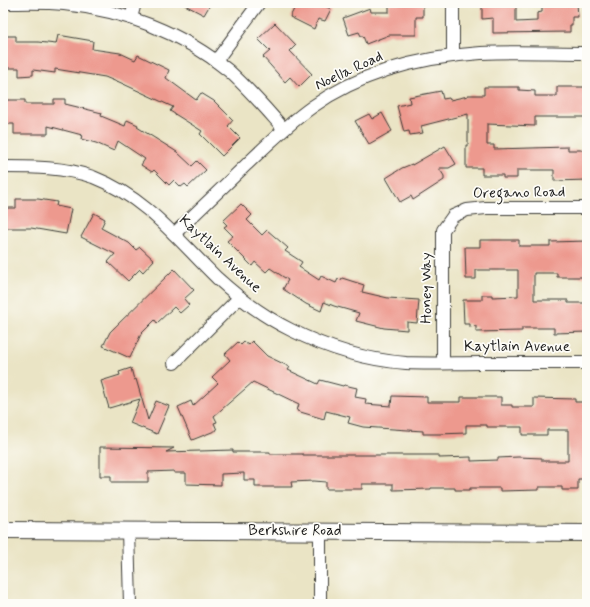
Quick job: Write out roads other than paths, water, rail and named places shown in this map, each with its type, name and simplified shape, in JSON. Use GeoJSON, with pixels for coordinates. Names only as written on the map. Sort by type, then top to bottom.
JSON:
{"type":"FeatureCollection","features":[{"type":"Feature","properties":{"kind":"street"},"geometry":{"type":"LineString","coordinates":[[3,3],[64,4],[95,9],[131,18],[160,29],[182,40],[216,61],[251,92],[284,128]]}},
{"type":"Feature","properties":{"kind":"street"},"geometry":{"type":"LineString","coordinates":[[131,18],[135,3]]}},
{"type":"Feature","properties":{"kind":"street"},"geometry":{"type":"LineString","coordinates":[[216,61],[259,3]]}},
{"type":"Feature","properties":{"kind":"street"},"geometry":{"type":"LineString","coordinates":[[453,3],[453,56]]}},
{"type":"Feature","properties":{"kind":"street","name":"Noella Road"},"geometry":{"type":"LineString","coordinates":[[174,234],[284,128],[313,106],[340,90],[367,77],[392,68],[453,56],[481,53],[587,52]]}},
{"type":"Feature","properties":{"kind":"street","name":"Kaytlain Avenue"},"geometry":{"type":"LineString","coordinates":[[3,167],[42,167],[67,170],[112,185],[131,196],[149,210],[218,278],[263,314],[290,330],[344,352],[374,359],[405,362],[587,363]]}},
{"type":"Feature","properties":{"kind":"street","name":"Oregano Road"},"geometry":{"type":"LineString","coordinates":[[453,216],[467,210],[486,208],[587,208]]}},
{"type":"Feature","properties":{"kind":"street","name":"Honey Way"},"geometry":{"type":"LineString","coordinates":[[443,363],[443,230],[453,216]]}},
{"type":"Feature","properties":{"kind":"street"},"geometry":{"type":"LineString","coordinates":[[174,363],[240,297]]}},
{"type":"Feature","properties":{"kind":"street","name":"Berkshire Road"},"geometry":{"type":"LineString","coordinates":[[3,530],[587,533]]}},
{"type":"Feature","properties":{"kind":"street"},"geometry":{"type":"LineString","coordinates":[[128,530],[130,604]]}},
{"type":"Feature","properties":{"kind":"street"},"geometry":{"type":"LineString","coordinates":[[320,531],[320,604]]}}]}
